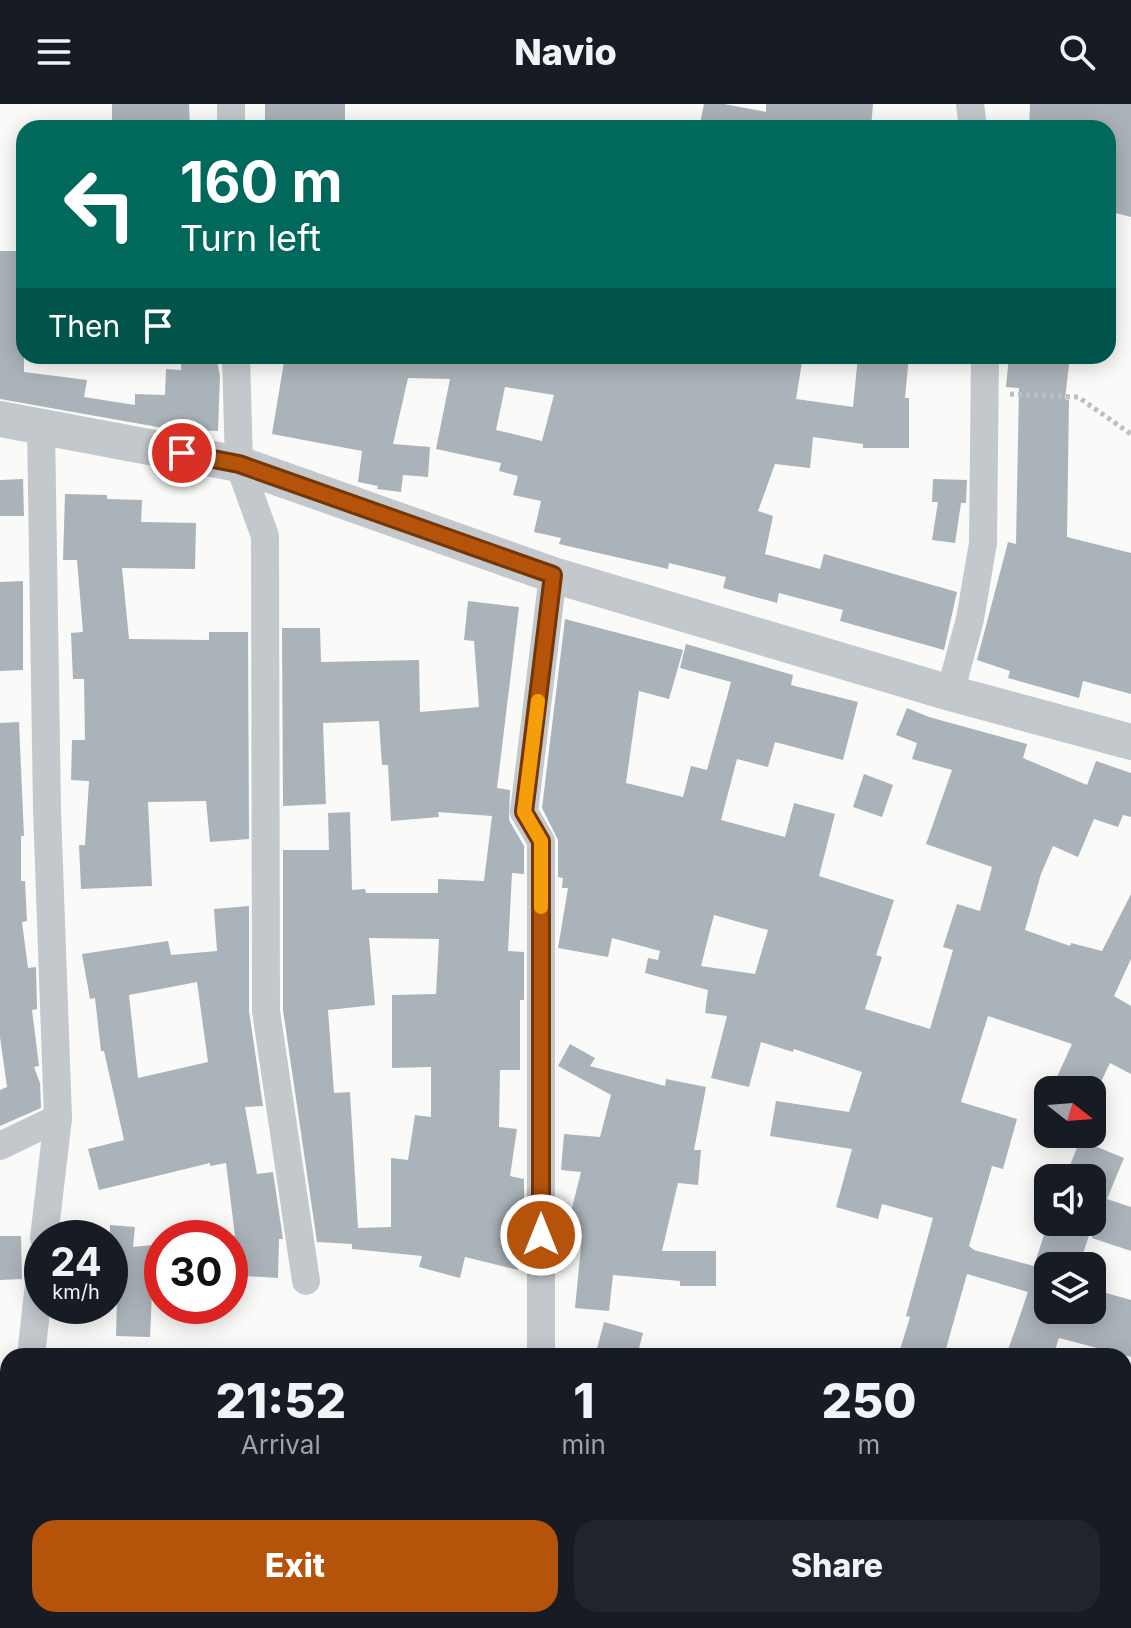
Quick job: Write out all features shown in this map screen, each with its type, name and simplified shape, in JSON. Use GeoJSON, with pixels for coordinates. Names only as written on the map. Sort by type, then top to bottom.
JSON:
{"type":"FeatureCollection","features":[{"type":"Feature","properties":{"kind":"street"},"geometry":{"type":"LineString","coordinates":[[236,364],[239,464],[265,536],[266,1011],[306,1281]]}},
{"type":"Feature","properties":{"kind":"street"},"geometry":{"type":"LineString","coordinates":[[950,693],[970,619],[983,543],[985,364]]}},
{"type":"Feature","properties":{"kind":"street"},"geometry":{"type":"LineString","coordinates":[[0,419],[239,464],[553,575],[950,693],[1131,742]]}},
{"type":"Feature","properties":{"kind":"street"},"geometry":{"type":"LineString","coordinates":[[41,426],[47,793],[58,1118],[46,1220]]}},
{"type":"Feature","properties":{"kind":"street"},"geometry":{"type":"LineString","coordinates":[[541,1348],[541,841],[524,812],[553,575]]}},
{"type":"Feature","properties":{"kind":"street"},"geometry":{"type":"LineString","coordinates":[[0,1146],[58,1118]]}},
{"type":"Feature","properties":{"kind":"street"},"geometry":{"type":"LineString","coordinates":[[32,1348],[35,1324]]}},
{"type":"Feature","properties":{"kind":"path"},"geometry":{"type":"LineString","coordinates":[[985,393],[1078,397],[1131,434]]}},
{"type":"Feature","properties":{"kind":"building"},"geometry":{"type":"Polygon","coordinates":[[[112,104],[189,104],[190,120],[112,120],[112,104]]]}},
{"type":"Feature","properties":{"kind":"building"},"geometry":{"type":"Polygon","coordinates":[[[265,104],[345,104],[345,120],[265,120],[265,104]]]}},
{"type":"Feature","properties":{"kind":"building"},"geometry":{"type":"Polygon","coordinates":[[[704,104],[724,104],[766,112],[766,104],[873,104],[872,120],[701,120],[704,104]]]}},
{"type":"Feature","properties":{"kind":"building"},"geometry":{"type":"Polygon","coordinates":[[[1030,104],[1131,104],[1131,217],[1116,213],[1116,120],[1029,120],[1030,104]]]}},
{"type":"Feature","properties":{"kind":"building"},"geometry":{"type":"Polygon","coordinates":[[[0,251],[16,251],[16,364],[24,364],[24,372],[87,380],[84,397],[135,405],[135,394],[165,395],[166,369],[181,370],[181,364],[218,364],[220,376],[218,431],[169,429],[0,399],[0,251]]]}},
{"type":"Feature","properties":{"kind":"building"},"geometry":{"type":"Polygon","coordinates":[[[284,364],[802,364],[796,399],[853,407],[857,364],[908,364],[905,398],[909,398],[909,448],[863,448],[863,444],[813,437],[810,468],[775,464],[758,511],[773,516],[765,554],[820,569],[824,554],[957,592],[944,650],[840,621],[843,610],[779,593],[777,603],[723,588],[726,577],[669,563],[668,569],[559,544],[561,538],[534,532],[541,501],[513,495],[518,476],[499,471],[501,463],[436,449],[450,379],[408,378],[393,444],[430,447],[428,477],[403,475],[401,492],[377,489],[378,486],[358,482],[362,451],[272,434],[284,364]],[[505,387],[496,430],[542,441],[554,395],[505,387]]]}},
{"type":"Feature","properties":{"kind":"building"},"geometry":{"type":"Polygon","coordinates":[[[1008,364],[1069,364],[1065,399],[1069,400],[1067,537],[1131,553],[1131,694],[1083,681],[1079,698],[1008,678],[1010,671],[977,660],[1008,542],[1016,544],[1019,388],[1006,387],[1008,364]]]}},
{"type":"Feature","properties":{"kind":"building"},"geometry":{"type":"Polygon","coordinates":[[[23,479],[24,516],[0,516],[0,480],[23,479]]]}},
{"type":"Feature","properties":{"kind":"building"},"geometry":{"type":"Polygon","coordinates":[[[933,479],[967,480],[966,503],[961,503],[955,543],[932,540],[938,502],[932,502],[933,479]]]}},
{"type":"Feature","properties":{"kind":"building"},"geometry":{"type":"Polygon","coordinates":[[[65,494],[142,500],[141,522],[196,523],[195,569],[122,568],[129,639],[209,640],[209,632],[248,632],[249,839],[210,842],[206,801],[148,802],[152,886],[81,889],[79,845],[85,845],[89,781],[71,780],[72,740],[85,740],[84,679],[73,679],[71,633],[83,632],[77,560],[63,560],[65,494]]]}},
{"type":"Feature","properties":{"kind":"building"},"geometry":{"type":"Polygon","coordinates":[[[23,581],[23,670],[0,671],[0,582],[23,581]]]}},
{"type":"Feature","properties":{"kind":"building"},"geometry":{"type":"Polygon","coordinates":[[[468,601],[519,607],[497,788],[510,790],[509,820],[524,846],[524,874],[512,873],[508,951],[524,952],[524,1000],[520,1000],[520,1070],[500,1070],[499,1127],[517,1129],[510,1176],[524,1179],[524,1242],[518,1270],[465,1257],[460,1278],[419,1267],[422,1256],[352,1249],[352,1244],[317,1242],[283,1010],[283,850],[329,850],[328,813],[350,812],[352,890],[365,889],[366,893],[438,893],[438,879],[484,881],[492,816],[438,812],[439,817],[391,821],[388,765],[382,765],[379,721],[323,723],[326,804],[283,806],[282,628],[320,628],[321,662],[419,660],[420,712],[479,707],[474,641],[464,640],[468,601]],[[369,938],[375,1005],[328,1010],[334,1093],[350,1092],[358,1228],[391,1227],[391,1158],[408,1160],[415,1115],[431,1117],[431,1067],[392,1068],[392,995],[436,994],[439,939],[369,938]]]}},
{"type":"Feature","properties":{"kind":"building"},"geometry":{"type":"Polygon","coordinates":[[[565,619],[683,650],[669,699],[639,691],[626,783],[683,797],[691,766],[707,770],[731,682],[680,668],[686,644],[793,675],[791,685],[858,702],[843,760],[775,742],[768,767],[737,759],[721,820],[785,837],[794,803],[835,814],[819,876],[894,900],[876,955],[882,957],[865,1009],[930,1029],[953,950],[943,947],[957,904],[980,911],[992,867],[926,844],[952,770],[912,759],[917,743],[896,735],[907,708],[1027,744],[1023,758],[1087,785],[1096,761],[1131,773],[1131,817],[1123,815],[1118,827],[1094,819],[1078,857],[1053,846],[1041,874],[1025,930],[1070,946],[1071,943],[1102,951],[1131,894],[1131,959],[1114,996],[1131,1006],[1131,1074],[1110,1063],[1104,1076],[1057,1076],[1072,1044],[988,1016],[961,1102],[1017,1119],[1003,1169],[992,1166],[969,1246],[1034,1266],[1034,1324],[1106,1324],[1106,1293],[1131,1300],[1131,1348],[1097,1348],[1059,1338],[1056,1348],[1009,1348],[1028,1292],[967,1274],[946,1348],[900,1348],[933,1218],[882,1204],[878,1219],[836,1207],[852,1149],[770,1136],[776,1101],[849,1112],[862,1072],[794,1049],[793,1052],[761,1042],[749,1087],[711,1078],[727,1016],[705,1013],[708,990],[645,973],[648,958],[658,960],[660,951],[612,938],[608,957],[558,948],[568,888],[562,888],[563,878],[558,877],[558,840],[542,808],[565,619]],[[714,915],[701,966],[755,974],[768,930],[714,915]]]}},
{"type":"Feature","properties":{"kind":"building"},"geometry":{"type":"Polygon","coordinates":[[[19,722],[24,836],[21,836],[21,881],[25,881],[27,921],[22,922],[28,968],[36,967],[37,1009],[32,1010],[39,1066],[34,1067],[40,1083],[41,1108],[0,1126],[0,1090],[7,1087],[0,1037],[0,723],[19,722]]]}},
{"type":"Feature","properties":{"kind":"building"},"geometry":{"type":"Polygon","coordinates":[[[864,774],[893,785],[882,817],[853,807],[864,774]]]}},
{"type":"Feature","properties":{"kind":"building"},"geometry":{"type":"Polygon","coordinates":[[[249,906],[249,1011],[263,1106],[245,1107],[257,1174],[273,1172],[283,1239],[279,1239],[278,1278],[248,1276],[248,1220],[233,1220],[226,1163],[210,1166],[210,1163],[99,1190],[88,1149],[124,1140],[104,1051],[101,1051],[95,998],[90,999],[82,954],[168,941],[171,955],[217,951],[214,909],[249,906]],[[197,982],[129,995],[138,1078],[208,1062],[197,982]]]}},
{"type":"Feature","properties":{"kind":"building"},"geometry":{"type":"Polygon","coordinates":[[[570,1044],[595,1058],[590,1066],[665,1086],[666,1079],[706,1087],[694,1150],[701,1150],[698,1185],[678,1183],[662,1251],[716,1251],[716,1286],[680,1286],[680,1281],[613,1275],[609,1311],[575,1308],[582,1236],[566,1232],[581,1172],[561,1170],[564,1134],[600,1137],[611,1095],[558,1066],[570,1044]]]}},
{"type":"Feature","properties":{"kind":"building"},"geometry":{"type":"Polygon","coordinates":[[[1077,1148],[1100,1148],[1124,1158],[1107,1199],[1131,1207],[1131,1251],[1092,1238],[1106,1236],[1106,1164],[1071,1164],[1077,1148]]]}},
{"type":"Feature","properties":{"kind":"building"},"geometry":{"type":"Polygon","coordinates":[[[128,1226],[135,1227],[133,1247],[144,1246],[144,1324],[151,1324],[150,1337],[116,1336],[116,1324],[128,1324],[128,1226]]]}},
{"type":"Feature","properties":{"kind":"building"},"geometry":{"type":"Polygon","coordinates":[[[0,1236],[21,1236],[22,1279],[0,1280],[0,1236]]]}},
{"type":"Feature","properties":{"kind":"building"},"geometry":{"type":"Polygon","coordinates":[[[1044,1236],[1089,1236],[1084,1252],[1038,1252],[1044,1236]]]}},
{"type":"Feature","properties":{"kind":"building"},"geometry":{"type":"Polygon","coordinates":[[[604,1322],[643,1333],[639,1348],[597,1348],[604,1322]]]}},
{"type":"Feature","properties":{"kind":"slow traffic"},"geometry":{"type":"LineString","coordinates":[[538,701],[524,812],[541,841],[541,907]]}},
{"type":"Feature","properties":{"kind":"route"},"geometry":{"type":"LineString","coordinates":[[182,453],[239,464],[553,575],[524,812],[541,841],[541,1235]]}}]}
